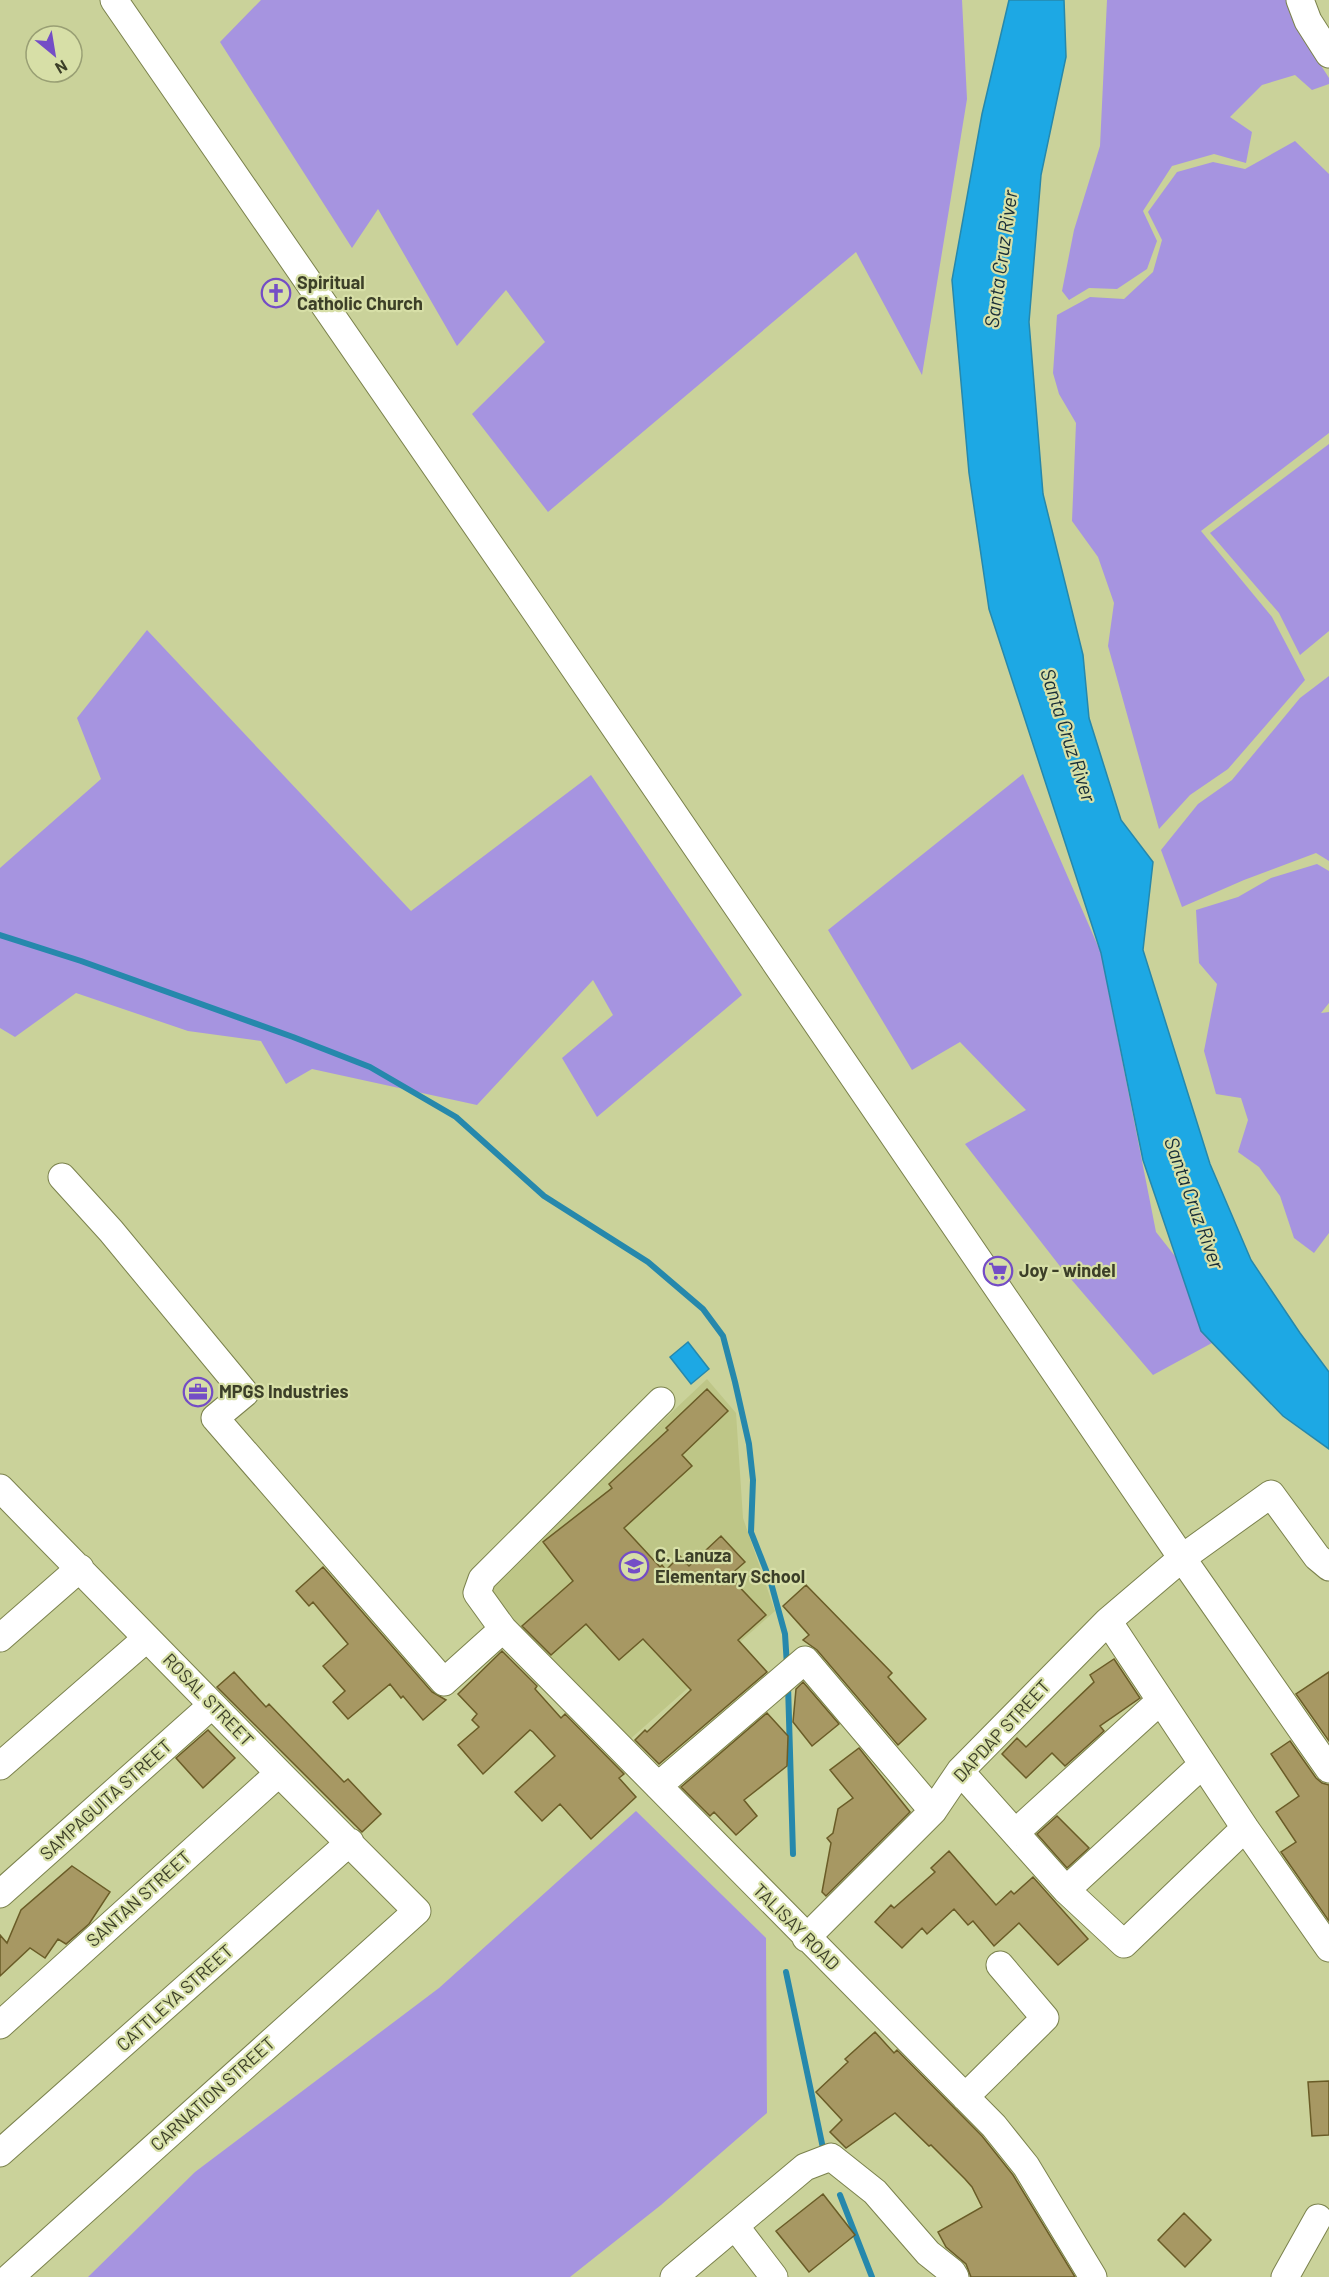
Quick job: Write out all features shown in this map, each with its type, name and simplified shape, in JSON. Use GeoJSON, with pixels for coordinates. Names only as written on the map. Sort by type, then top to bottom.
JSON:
{"type":"FeatureCollection","features":[{"type":"Feature","properties":{"kind":"street"},"geometry":{"type":"LineString","coordinates":[[114,0],[1329,1769]]}},
{"type":"Feature","properties":{"kind":"street"},"geometry":{"type":"LineString","coordinates":[[1300,0],[1308,21],[1329,54]]}},
{"type":"Feature","properties":{"kind":"street"},"geometry":{"type":"LineString","coordinates":[[62,1177],[111,1231],[245,1393],[216,1418],[444,1682],[503,1629]]}},
{"type":"Feature","properties":{"kind":"street","name":"TALISAY ROAD"},"geometry":{"type":"LineString","coordinates":[[661,1401],[482,1579],[477,1593],[503,1629],[993,2126],[1026,2166],[1093,2277]]}},
{"type":"Feature","properties":{"kind":"street","name":"DAPDAP STREET"},"geometry":{"type":"LineString","coordinates":[[806,1938],[933,1811],[960,1771],[1108,1621],[1182,1558],[1271,1494],[1311,1550],[1329,1567]]}},
{"type":"Feature","properties":{"kind":"street","name":"ROSAL STREET"},"geometry":{"type":"LineString","coordinates":[[6,1505],[80,1568],[212,1705],[417,1911]]}},
{"type":"Feature","properties":{"kind":"street"},"geometry":{"type":"LineString","coordinates":[[0,1638],[80,1568]]}},
{"type":"Feature","properties":{"kind":"street"},"geometry":{"type":"LineString","coordinates":[[1108,1621],[1202,1765],[1329,1948]]}},
{"type":"Feature","properties":{"kind":"street"},"geometry":{"type":"LineString","coordinates":[[0,1766],[147,1638]]}},
{"type":"Feature","properties":{"kind":"street"},"geometry":{"type":"LineString","coordinates":[[658,1786],[805,1660],[933,1811]]}},
{"type":"Feature","properties":{"kind":"street"},"geometry":{"type":"LineString","coordinates":[[1016,1832],[1160,1701]]}},
{"type":"Feature","properties":{"kind":"street","name":"SAMPAGUITA STREET"},"geometry":{"type":"LineString","coordinates":[[0,1894],[212,1705]]}},
{"type":"Feature","properties":{"kind":"street"},"geometry":{"type":"LineString","coordinates":[[1066,1890],[1202,1765]]}},
{"type":"Feature","properties":{"kind":"street"},"geometry":{"type":"LineString","coordinates":[[960,1771],[1066,1890],[1124,1944],[1245,1828]]}},
{"type":"Feature","properties":{"kind":"street","name":"SANTAN STREET"},"geometry":{"type":"LineString","coordinates":[[0,2025],[279,1773]]}},
{"type":"Feature","properties":{"kind":"street","name":"CATTLEYA STREET"},"geometry":{"type":"LineString","coordinates":[[0,2153],[350,1842]]}},
{"type":"Feature","properties":{"kind":"street","name":"CARNATION STREET"},"geometry":{"type":"LineString","coordinates":[[10,2277],[417,1911]]}},
{"type":"Feature","properties":{"kind":"street"},"geometry":{"type":"LineString","coordinates":[[964,2097],[1045,2018],[1000,1965]]}},
{"type":"Feature","properties":{"kind":"street"},"geometry":{"type":"LineString","coordinates":[[674,2277],[805,2167],[831,2157],[875,2192],[928,2253],[952,2271],[955,2277]]}},
{"type":"Feature","properties":{"kind":"street"},"geometry":{"type":"LineString","coordinates":[[1285,2277],[1318,2218]]}},
{"type":"Feature","properties":{"kind":"street"},"geometry":{"type":"LineString","coordinates":[[735,2226],[774,2277]]}},
{"type":"Feature","properties":{"kind":"shaded area"},"geometry":{"type":"Polygon","coordinates":[[[261,0],[962,0],[967,99],[922,375],[856,252],[548,512],[472,414],[545,342],[506,290],[457,346],[378,209],[352,248],[220,42],[261,0]]]}},
{"type":"Feature","properties":{"kind":"shaded area"},"geometry":{"type":"Polygon","coordinates":[[[1107,0],[1287,0],[1295,25],[1329,78],[1329,84],[1312,90],[1295,75],[1262,85],[1230,117],[1252,132],[1246,163],[1214,154],[1172,166],[1143,211],[1157,241],[1147,269],[1117,289],[1089,288],[1069,300],[1062,291],[1074,230],[1100,146],[1107,0]]]}},
{"type":"Feature","properties":{"kind":"shaded area"},"geometry":{"type":"Polygon","coordinates":[[[1295,141],[1329,174],[1329,433],[1201,531],[1272,617],[1305,680],[1228,769],[1190,795],[1159,829],[1108,646],[1114,603],[1098,557],[1072,521],[1076,423],[1059,394],[1053,373],[1057,315],[1090,297],[1124,299],[1153,272],[1162,240],[1148,212],[1177,172],[1213,162],[1245,169],[1295,141]]]}},
{"type":"Feature","properties":{"kind":"shaded area"},"geometry":{"type":"Polygon","coordinates":[[[1329,444],[1329,631],[1300,655],[1279,613],[1210,533],[1329,444]]]}},
{"type":"Feature","properties":{"kind":"shaded area"},"geometry":{"type":"Polygon","coordinates":[[[147,630],[411,911],[591,775],[742,995],[597,1117],[562,1058],[613,1015],[593,980],[477,1105],[312,1069],[286,1084],[261,1041],[188,1031],[76,993],[15,1037],[0,1028],[0,868],[101,779],[77,718],[147,630]]]}},
{"type":"Feature","properties":{"kind":"shaded area"},"geometry":{"type":"Polygon","coordinates":[[[1329,676],[1329,861],[1316,853],[1244,880],[1182,907],[1161,850],[1198,804],[1232,780],[1300,698],[1329,676]]]}},
{"type":"Feature","properties":{"kind":"shaded area"},"geometry":{"type":"Polygon","coordinates":[[[1023,774],[1101,953],[1156,1232],[1234,1331],[1153,1375],[1059,1265],[965,1144],[1026,1110],[960,1042],[912,1070],[828,930],[1023,774]]]}},
{"type":"Feature","properties":{"kind":"shaded area"},"geometry":{"type":"Polygon","coordinates":[[[1317,864],[1329,871],[1329,1003],[1321,1013],[1329,1012],[1329,1233],[1314,1253],[1294,1238],[1280,1196],[1259,1167],[1238,1152],[1248,1120],[1241,1098],[1216,1094],[1204,1051],[1217,984],[1199,963],[1196,910],[1238,897],[1271,878],[1317,864]]]}},
{"type":"Feature","properties":{"kind":"shaded area","name":"C. Lanuza Elementary School"},"geometry":{"type":"Polygon","coordinates":[[[707,1379],[736,1413],[743,1518],[775,1611],[628,1741],[487,1595],[487,1587],[707,1379]]]}},
{"type":"Feature","properties":{"kind":"shaded area"},"geometry":{"type":"Polygon","coordinates":[[[636,1811],[766,1938],[767,2113],[661,2205],[570,2277],[88,2277],[195,2172],[439,1988],[636,1811]]]}},
{"type":"Feature","properties":{"kind":"water","name":"Santa Cruz River"},"geometry":{"type":"Polygon","coordinates":[[[1009,0],[1064,0],[1066,57],[1041,175],[1029,322],[1043,494],[1083,655],[1089,718],[1121,820],[1153,862],[1143,950],[1210,1164],[1251,1260],[1329,1372],[1329,1449],[1283,1416],[1201,1331],[1143,1160],[1101,953],[989,609],[969,473],[952,280],[982,114],[1009,0]]]}},
{"type":"Feature","properties":{"kind":"water"},"geometry":{"type":"Polygon","coordinates":[[[688,1342],[709,1369],[691,1384],[670,1357],[688,1342]]]}},
{"type":"Feature","properties":{"kind":"building"},"geometry":{"type":"Polygon","coordinates":[[[707,1389],[728,1411],[682,1455],[692,1466],[624,1528],[660,1567],[662,1565],[666,1570],[680,1556],[689,1566],[721,1536],[745,1562],[729,1576],[766,1615],[738,1640],[767,1672],[659,1764],[635,1740],[645,1730],[647,1732],[691,1690],[643,1639],[619,1660],[586,1624],[551,1655],[522,1626],[573,1581],[543,1542],[612,1488],[609,1484],[668,1430],[666,1428],[707,1389]]]}},
{"type":"Feature","properties":{"kind":"building"},"geometry":{"type":"Polygon","coordinates":[[[323,1567],[432,1692],[446,1700],[423,1720],[390,1684],[348,1719],[333,1702],[345,1691],[323,1666],[348,1644],[313,1602],[309,1606],[296,1591],[323,1567]]]}},
{"type":"Feature","properties":{"kind":"building"},"geometry":{"type":"Polygon","coordinates":[[[806,1585],[892,1673],[888,1677],[926,1719],[898,1745],[817,1650],[803,1640],[809,1635],[783,1606],[806,1585]]]}},
{"type":"Feature","properties":{"kind":"building"},"geometry":{"type":"Polygon","coordinates":[[[502,1651],[537,1686],[535,1689],[561,1718],[565,1714],[624,1774],[619,1778],[636,1797],[591,1839],[560,1804],[542,1821],[515,1792],[555,1756],[533,1732],[530,1730],[483,1774],[458,1745],[479,1727],[472,1720],[477,1714],[458,1694],[502,1651]]]}},
{"type":"Feature","properties":{"kind":"building"},"geometry":{"type":"Polygon","coordinates":[[[1114,1659],[1140,1698],[1100,1726],[1104,1731],[1065,1766],[1052,1753],[1026,1778],[1002,1754],[1017,1738],[1026,1747],[1094,1682],[1090,1675],[1114,1659]]]}},
{"type":"Feature","properties":{"kind":"building"},"geometry":{"type":"Polygon","coordinates":[[[234,1672],[266,1707],[269,1704],[344,1782],[348,1779],[381,1814],[362,1832],[217,1687],[234,1672]]]}},
{"type":"Feature","properties":{"kind":"building"},"geometry":{"type":"Polygon","coordinates":[[[1329,1672],[1329,1741],[1296,1694],[1329,1672]]]}},
{"type":"Feature","properties":{"kind":"building"},"geometry":{"type":"Polygon","coordinates":[[[803,1682],[839,1724],[812,1746],[793,1722],[796,1689],[803,1682]]]}},
{"type":"Feature","properties":{"kind":"building"},"geometry":{"type":"Polygon","coordinates":[[[767,1713],[788,1736],[787,1766],[744,1800],[757,1816],[736,1835],[714,1812],[710,1816],[681,1787],[767,1713]]]}},
{"type":"Feature","properties":{"kind":"building"},"geometry":{"type":"Polygon","coordinates":[[[208,1730],[235,1758],[203,1788],[176,1758],[208,1730]]]}},
{"type":"Feature","properties":{"kind":"building"},"geometry":{"type":"Polygon","coordinates":[[[1290,1741],[1316,1778],[1329,1785],[1329,1921],[1281,1852],[1296,1842],[1276,1812],[1299,1796],[1271,1754],[1290,1741]]]}},
{"type":"Feature","properties":{"kind":"building"},"geometry":{"type":"Polygon","coordinates":[[[859,1748],[910,1812],[826,1896],[822,1892],[831,1843],[827,1838],[833,1833],[838,1809],[853,1798],[830,1770],[859,1748]]]}},
{"type":"Feature","properties":{"kind":"building"},"geometry":{"type":"Polygon","coordinates":[[[1057,1816],[1089,1848],[1067,1868],[1037,1834],[1057,1816]]]}},
{"type":"Feature","properties":{"kind":"building"},"geometry":{"type":"Polygon","coordinates":[[[949,1851],[996,1905],[1011,1891],[1014,1894],[1033,1877],[1088,1939],[1058,1965],[1019,1923],[994,1946],[973,1921],[968,1925],[954,1909],[927,1934],[922,1928],[902,1948],[875,1922],[891,1905],[894,1908],[935,1872],[931,1868],[949,1851]]]}},
{"type":"Feature","properties":{"kind":"building"},"geometry":{"type":"Polygon","coordinates":[[[72,1866],[110,1892],[89,1924],[66,1944],[58,1939],[45,1958],[30,1948],[0,1976],[0,1935],[7,1943],[21,1910],[72,1866]]]}},
{"type":"Feature","properties":{"kind":"building"},"geometry":{"type":"Polygon","coordinates":[[[875,2032],[894,2053],[897,2050],[982,2136],[1013,2175],[1075,2277],[971,2277],[966,2264],[946,2247],[938,2232],[982,2207],[972,2187],[965,2179],[895,2113],[846,2148],[830,2132],[842,2120],[816,2092],[848,2062],[845,2059],[875,2032]]]}},
{"type":"Feature","properties":{"kind":"building"},"geometry":{"type":"Polygon","coordinates":[[[1329,2081],[1329,2135],[1312,2136],[1308,2082],[1329,2081]]]}},
{"type":"Feature","properties":{"kind":"building"},"geometry":{"type":"Polygon","coordinates":[[[823,2194],[855,2235],[809,2272],[776,2231],[823,2194]]]}},
{"type":"Feature","properties":{"kind":"building"},"geometry":{"type":"Polygon","coordinates":[[[1184,2213],[1211,2240],[1185,2267],[1158,2240],[1184,2213]]]}},
{"type":"Feature","properties":{"kind":"waterway"},"geometry":{"type":"LineString","coordinates":[[0,935],[81,961],[370,1067],[456,1117],[544,1196],[648,1262],[703,1309],[723,1336],[735,1382],[749,1444],[753,1480],[751,1532],[771,1583],[785,1634],[787,1666]]}},
{"type":"Feature","properties":{"kind":"waterway"},"geometry":{"type":"LineString","coordinates":[[788,1685],[793,1854]]}},
{"type":"Feature","properties":{"kind":"waterway"},"geometry":{"type":"LineString","coordinates":[[786,1972],[824,2153]]}},
{"type":"Feature","properties":{"kind":"waterway"},"geometry":{"type":"LineString","coordinates":[[840,2195],[872,2277]]}},
{"type":"Feature","properties":{"kind":"place","name":"Spiritual Catholic Church"},"geometry":{"type":"Point","coordinates":[276,293]}},
{"type":"Feature","properties":{"kind":"place","name":"Joy - windel"},"geometry":{"type":"Point","coordinates":[998,1271]}},
{"type":"Feature","properties":{"kind":"place","name":"MPGS Industries"},"geometry":{"type":"Point","coordinates":[198,1392]}},
{"type":"Feature","properties":{"kind":"place","name":"C. Lanuza Elementary School"},"geometry":{"type":"Point","coordinates":[634,1566]}}]}
